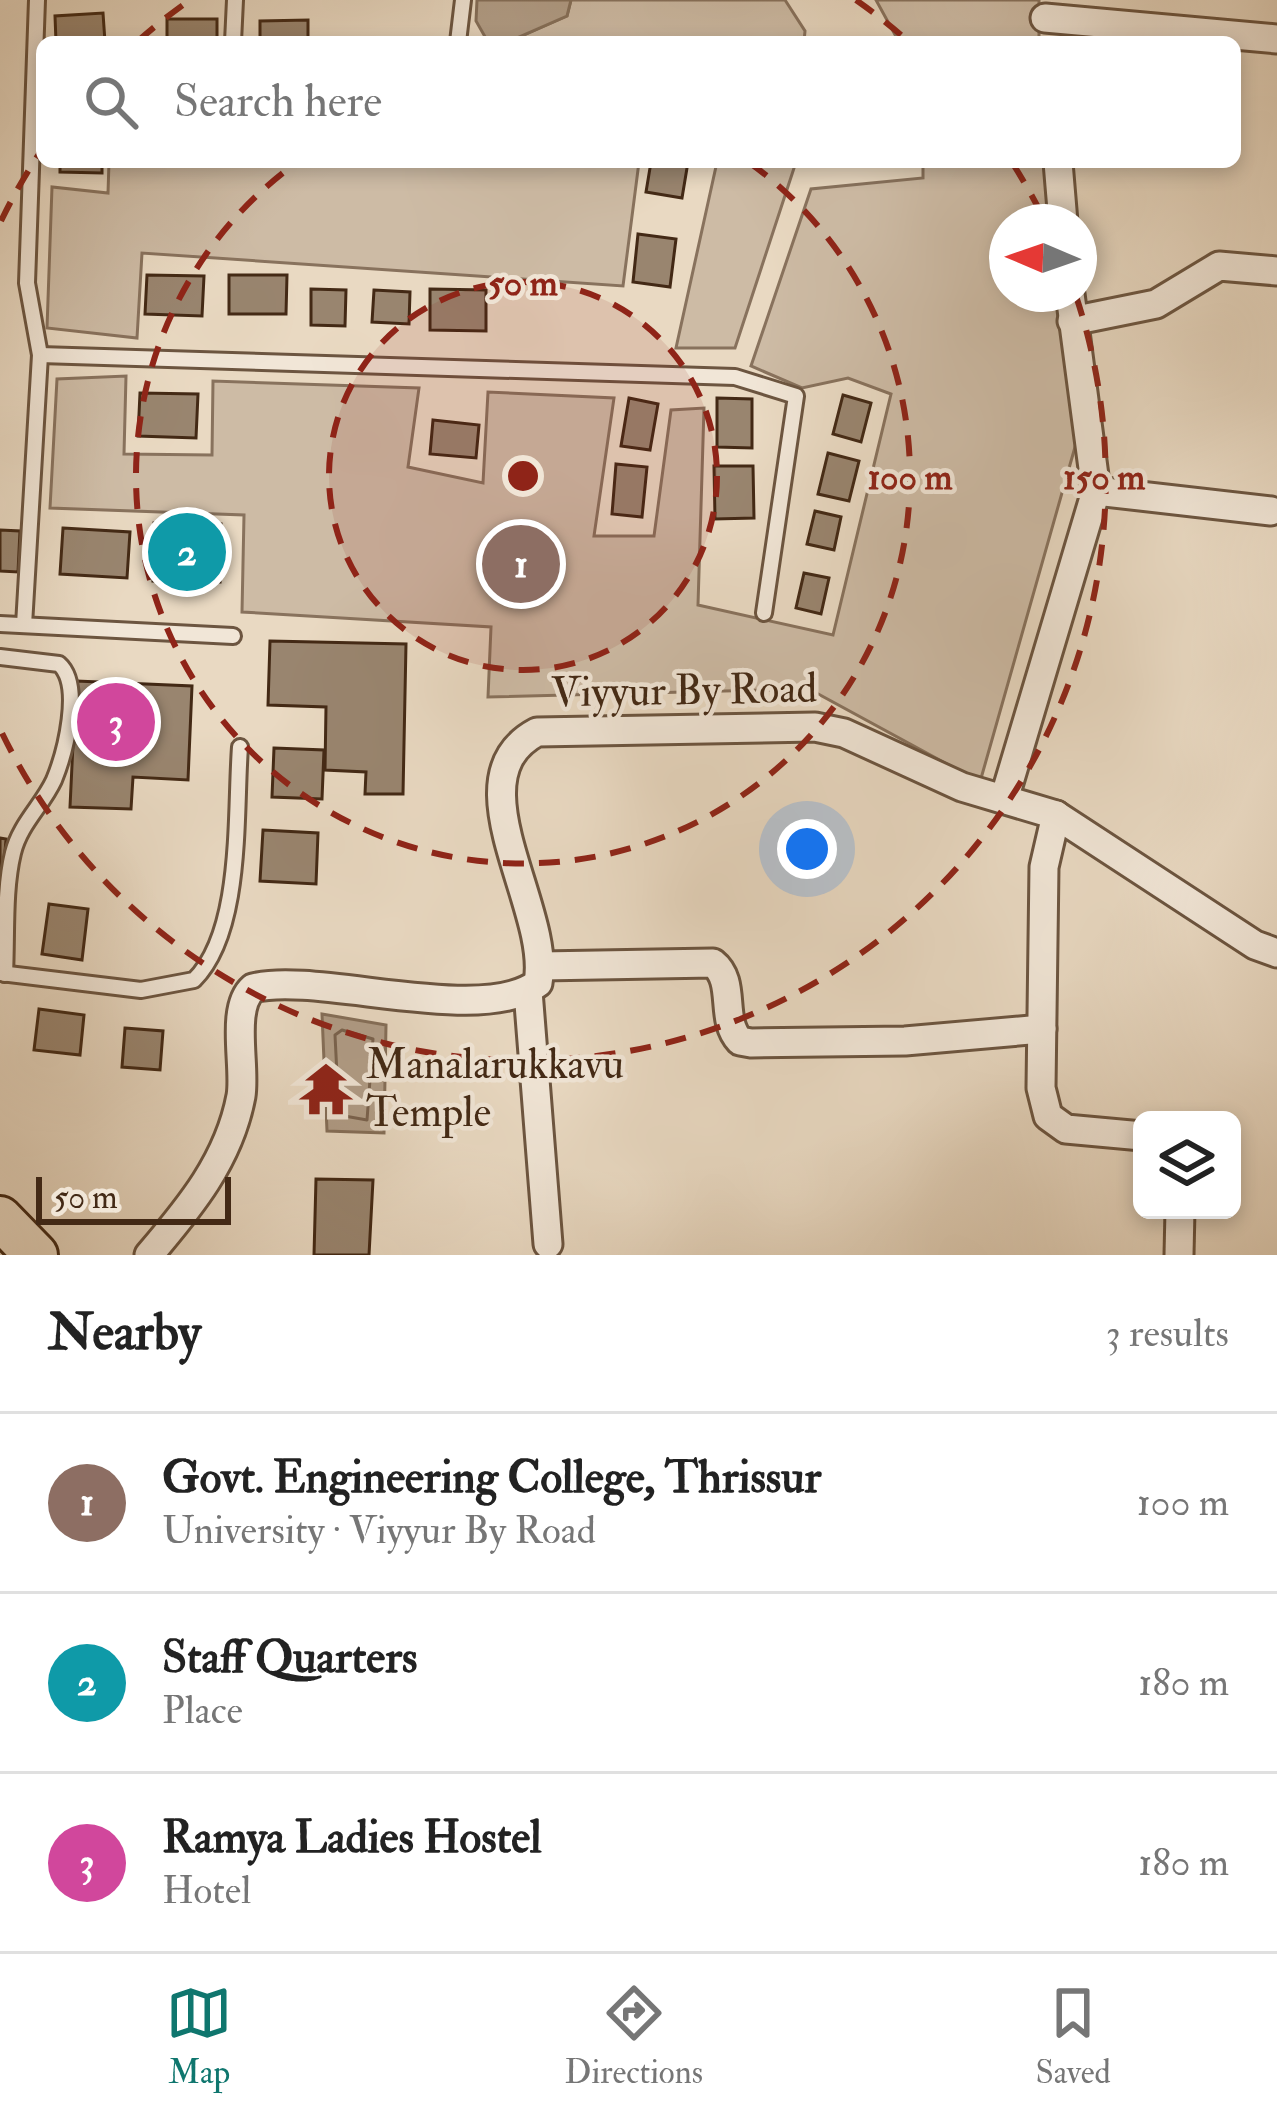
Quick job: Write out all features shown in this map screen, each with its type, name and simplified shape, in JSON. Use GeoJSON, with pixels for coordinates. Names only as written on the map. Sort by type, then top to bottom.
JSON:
{"type":"FeatureCollection","features":[{"type":"Feature","properties":{"kind":"main road"},"geometry":{"type":"LineString","coordinates":[[0,1218],[36,1255]]}},
{"type":"Feature","properties":{"kind":"street"},"geometry":{"type":"LineString","coordinates":[[1046,20],[1241,36]]}},
{"type":"Feature","properties":{"kind":"street"},"geometry":{"type":"LineString","coordinates":[[1241,36],[1277,39]]}},
{"type":"Feature","properties":{"kind":"street"},"geometry":{"type":"LineString","coordinates":[[1058,168],[1062,204]]}},
{"type":"Feature","properties":{"kind":"street"},"geometry":{"type":"LineString","coordinates":[[1097,307],[1156,304],[1219,266],[1277,271]]}},
{"type":"Feature","properties":{"kind":"street"},"geometry":{"type":"LineString","coordinates":[[1005,796],[1096,490],[1072,312]]}},
{"type":"Feature","properties":{"kind":"street"},"geometry":{"type":"LineString","coordinates":[[1096,490],[1271,511]]}},
{"type":"Feature","properties":{"kind":"street","name":"Viyyur By Road"},"geometry":{"type":"LineString","coordinates":[[541,966],[500,797],[502,767],[514,744],[537,732],[814,727],[844,733],[962,787],[1005,796],[1056,815],[1255,945],[1277,952]]}},
{"type":"Feature","properties":{"kind":"street"},"geometry":{"type":"LineString","coordinates":[[1056,815],[1044,867],[1041,1088],[1048,1116],[1066,1129],[1133,1135]]}},
{"type":"Feature","properties":{"kind":"street"},"geometry":{"type":"LineString","coordinates":[[148,1255],[198,1197],[229,1141],[242,1093],[244,1010],[253,988],[399,997],[528,991],[538,983],[541,966],[713,963],[725,975],[730,1028],[740,1041],[905,1041],[1042,1029]]}},
{"type":"Feature","properties":{"kind":"street"},"geometry":{"type":"LineString","coordinates":[[528,991],[548,1244]]}},
{"type":"Feature","properties":{"kind":"street"},"geometry":{"type":"LineString","coordinates":[[1179,1255],[1180,1219]]}},
{"type":"Feature","properties":{"kind":"lane"},"geometry":{"type":"LineString","coordinates":[[37,0],[37,36]]}},
{"type":"Feature","properties":{"kind":"lane"},"geometry":{"type":"LineString","coordinates":[[232,36],[235,0]]}},
{"type":"Feature","properties":{"kind":"lane"},"geometry":{"type":"LineString","coordinates":[[459,36],[463,0]]}},
{"type":"Feature","properties":{"kind":"lane"},"geometry":{"type":"LineString","coordinates":[[23,625],[40,355],[27,283],[36,124]]}},
{"type":"Feature","properties":{"kind":"lane"},"geometry":{"type":"LineString","coordinates":[[40,355],[735,377],[796,396],[764,613]]}},
{"type":"Feature","properties":{"kind":"lane"},"geometry":{"type":"LineString","coordinates":[[0,624],[232,636]]}},
{"type":"Feature","properties":{"kind":"lane"},"geometry":{"type":"LineString","coordinates":[[0,657],[58,664],[66,670],[70,691],[52,783],[21,830],[11,859],[2,974],[141,990],[194,980],[220,943],[228,903],[240,747]]}},
{"type":"Feature","properties":{"kind":"shaded area"},"geometry":{"type":"Polygon","coordinates":[[[571,0],[785,0],[805,31],[805,36],[522,36],[567,16],[571,0]]]}},
{"type":"Feature","properties":{"kind":"shaded area"},"geometry":{"type":"Polygon","coordinates":[[[876,0],[1039,0],[1039,36],[896,36],[876,0]]]}},
{"type":"Feature","properties":{"kind":"shaded area"},"geometry":{"type":"Polygon","coordinates":[[[109,168],[638,168],[623,286],[142,253],[137,338],[47,328],[52,187],[108,193],[109,168]]]}},
{"type":"Feature","properties":{"kind":"shaded area"},"geometry":{"type":"Polygon","coordinates":[[[716,168],[794,168],[735,348],[676,348],[716,168]]]}},
{"type":"Feature","properties":{"kind":"shaded area"},"geometry":{"type":"Polygon","coordinates":[[[923,168],[1050,168],[1053,204],[989,204],[989,312],[1064,312],[1077,440],[980,782],[809,689],[488,697],[491,627],[242,612],[244,515],[50,508],[57,379],[126,376],[124,454],[212,455],[213,381],[419,388],[408,467],[483,483],[488,392],[614,398],[594,536],[654,536],[671,410],[704,408],[698,605],[833,635],[891,394],[848,378],[802,388],[751,366],[811,189],[923,178],[923,168]]]}},
{"type":"Feature","properties":{"kind":"water"},"geometry":{"type":"Polygon","coordinates":[[[477,0],[571,0],[567,16],[522,36],[485,36],[476,21],[477,0]]]}},
{"type":"Feature","properties":{"kind":"water"},"geometry":{"type":"Polygon","coordinates":[[[322,1014],[386,1025],[384,1133],[327,1131],[322,1014]]]}},
{"type":"Feature","properties":{"kind":"building"},"geometry":{"type":"Polygon","coordinates":[[[103,13],[105,36],[56,36],[55,16],[103,13]]]}},
{"type":"Feature","properties":{"kind":"building"},"geometry":{"type":"Polygon","coordinates":[[[167,19],[217,19],[217,36],[167,36],[167,19]]]}},
{"type":"Feature","properties":{"kind":"building"},"geometry":{"type":"Polygon","coordinates":[[[308,20],[308,36],[260,36],[260,21],[308,20]]]}},
{"type":"Feature","properties":{"kind":"building"},"geometry":{"type":"Polygon","coordinates":[[[60,168],[102,168],[102,173],[60,172],[60,168]]]}},
{"type":"Feature","properties":{"kind":"building"},"geometry":{"type":"Polygon","coordinates":[[[650,168],[687,168],[682,198],[646,192],[650,168]]]}},
{"type":"Feature","properties":{"kind":"building"},"geometry":{"type":"Polygon","coordinates":[[[638,234],[676,239],[670,287],[633,282],[638,234]]]}},
{"type":"Feature","properties":{"kind":"building"},"geometry":{"type":"Polygon","coordinates":[[[147,275],[204,276],[202,316],[145,314],[147,275]]]}},
{"type":"Feature","properties":{"kind":"building"},"geometry":{"type":"Polygon","coordinates":[[[229,275],[287,275],[286,314],[229,314],[229,275]]]}},
{"type":"Feature","properties":{"kind":"building"},"geometry":{"type":"Polygon","coordinates":[[[311,289],[346,290],[345,326],[311,325],[311,289]]]}},
{"type":"Feature","properties":{"kind":"building"},"geometry":{"type":"Polygon","coordinates":[[[430,289],[486,290],[486,331],[430,330],[430,289]]]}},
{"type":"Feature","properties":{"kind":"building"},"geometry":{"type":"Polygon","coordinates":[[[374,290],[410,292],[409,324],[372,322],[374,290]]]}},
{"type":"Feature","properties":{"kind":"building"},"geometry":{"type":"Polygon","coordinates":[[[140,393],[198,394],[196,438],[138,436],[140,393]]]}},
{"type":"Feature","properties":{"kind":"building"},"geometry":{"type":"Polygon","coordinates":[[[843,395],[871,403],[861,442],[833,434],[843,395]]]}},
{"type":"Feature","properties":{"kind":"building"},"geometry":{"type":"Polygon","coordinates":[[[629,398],[658,404],[650,450],[621,446],[629,398]]]}},
{"type":"Feature","properties":{"kind":"building"},"geometry":{"type":"Polygon","coordinates":[[[717,398],[752,399],[752,448],[717,447],[717,398]]]}},
{"type":"Feature","properties":{"kind":"building"},"geometry":{"type":"Polygon","coordinates":[[[433,420],[479,425],[476,458],[430,454],[433,420]]]}},
{"type":"Feature","properties":{"kind":"building"},"geometry":{"type":"Polygon","coordinates":[[[828,453],[859,461],[849,501],[818,494],[828,453]]]}},
{"type":"Feature","properties":{"kind":"building"},"geometry":{"type":"Polygon","coordinates":[[[616,464],[647,467],[642,517],[612,514],[616,464]]]}},
{"type":"Feature","properties":{"kind":"building"},"geometry":{"type":"Polygon","coordinates":[[[714,466],[753,466],[754,518],[715,519],[714,466]]]}},
{"type":"Feature","properties":{"kind":"building"},"geometry":{"type":"Polygon","coordinates":[[[815,511],[841,517],[834,550],[807,544],[815,511]]]}},
{"type":"Feature","properties":{"kind":"building"},"geometry":{"type":"Polygon","coordinates":[[[154,523],[221,524],[220,582],[153,581],[154,523]]]}},
{"type":"Feature","properties":{"kind":"building"},"geometry":{"type":"Polygon","coordinates":[[[63,528],[130,532],[127,578],[60,574],[63,528]]]}},
{"type":"Feature","properties":{"kind":"building"},"geometry":{"type":"Polygon","coordinates":[[[0,530],[20,531],[18,572],[0,571],[0,530]]]}},
{"type":"Feature","properties":{"kind":"building"},"geometry":{"type":"Polygon","coordinates":[[[804,573],[829,578],[821,614],[796,608],[804,573]]]}},
{"type":"Feature","properties":{"kind":"building"},"geometry":{"type":"Polygon","coordinates":[[[270,641],[406,644],[403,794],[365,794],[366,772],[325,770],[326,707],[268,705],[270,641]]]}},
{"type":"Feature","properties":{"kind":"building"},"geometry":{"type":"Polygon","coordinates":[[[76,681],[192,686],[188,780],[133,777],[131,809],[70,807],[76,681]]]}},
{"type":"Feature","properties":{"kind":"building"},"geometry":{"type":"Polygon","coordinates":[[[274,748],[324,750],[322,799],[272,797],[274,748]]]}},
{"type":"Feature","properties":{"kind":"building"},"geometry":{"type":"Polygon","coordinates":[[[263,830],[318,833],[316,884],[260,881],[263,830]]]}},
{"type":"Feature","properties":{"kind":"building"},"geometry":{"type":"Polygon","coordinates":[[[0,838],[6,839],[1,905],[0,904],[0,838]]]}},
{"type":"Feature","properties":{"kind":"building"},"geometry":{"type":"Polygon","coordinates":[[[49,904],[88,909],[82,960],[42,954],[49,904]]]}},
{"type":"Feature","properties":{"kind":"building"},"geometry":{"type":"Polygon","coordinates":[[[39,1009],[84,1015],[80,1055],[34,1050],[39,1009]]]}},
{"type":"Feature","properties":{"kind":"building"},"geometry":{"type":"Polygon","coordinates":[[[125,1028],[163,1031],[160,1070],[122,1067],[125,1028]]]}},
{"type":"Feature","properties":{"kind":"building"},"geometry":{"type":"Polygon","coordinates":[[[316,1179],[373,1180],[369,1255],[314,1255],[316,1179]]]}},
{"type":"Feature","properties":{"kind":"place","name":"Staff Quarters"},"geometry":{"type":"Point","coordinates":[187,552]}},
{"type":"Feature","properties":{"kind":"place","name":"Govt. Engineering College, Thrissur"},"geometry":{"type":"Point","coordinates":[521,564]}},
{"type":"Feature","properties":{"kind":"place","name":"Ramya Ladies Hostel"},"geometry":{"type":"Point","coordinates":[116,722]}},
{"type":"Feature","properties":{"kind":"place","name":"Manalarukkavu Temple"},"geometry":{"type":"Point","coordinates":[326,1089]}}]}
